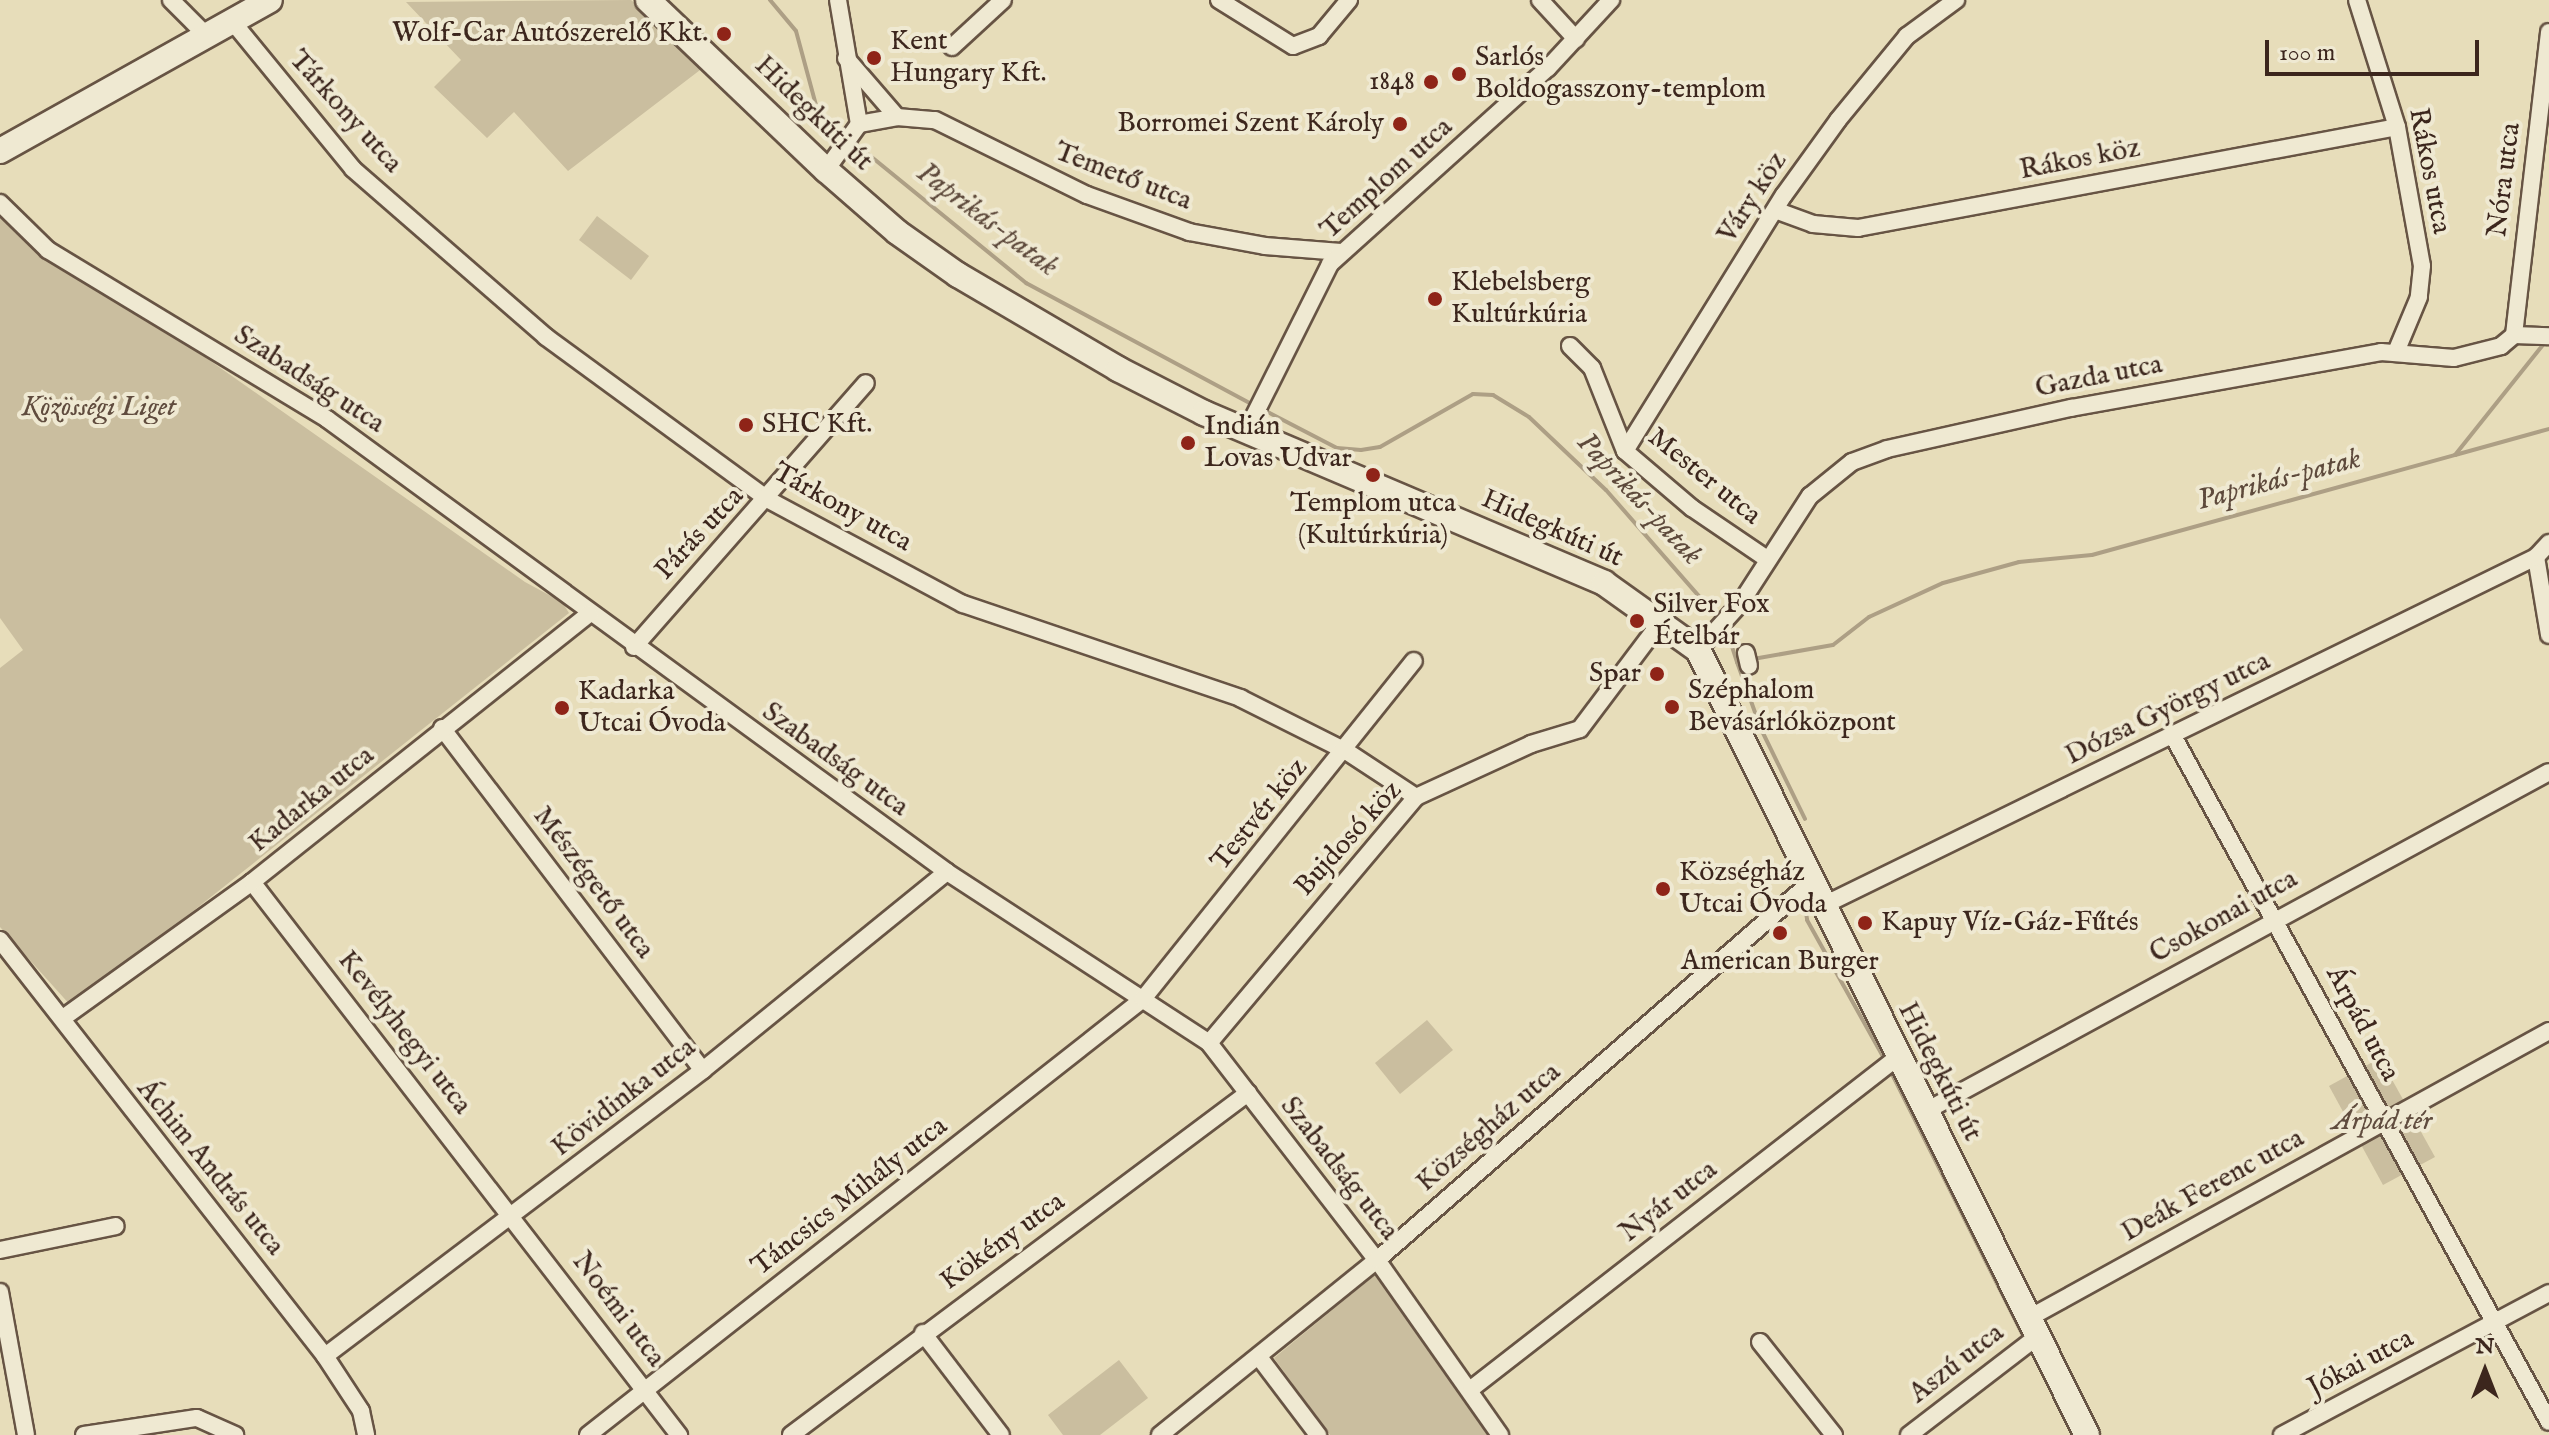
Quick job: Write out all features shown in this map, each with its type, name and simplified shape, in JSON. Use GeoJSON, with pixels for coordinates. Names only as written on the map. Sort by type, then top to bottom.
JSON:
{"type":"FeatureCollection","features":[{"type":"Feature","properties":{"kind":"main road"},"geometry":{"type":"LineString","coordinates":[[0,151],[270,0]]}},
{"type":"Feature","properties":{"kind":"main road","name":"Hidegkúti út"},"geometry":{"type":"LineString","coordinates":[[648,0],[826,170],[897,232],[958,275],[1118,369],[1546,555],[1662,620],[1698,650],[1822,906],[1892,1062],[1926,1111],[2031,1334],[2087,1435]]}},
{"type":"Feature","properties":{"kind":"street"},"geometry":{"type":"LineString","coordinates":[[171,0],[206,35]]}},
{"type":"Feature","properties":{"kind":"street"},"geometry":{"type":"LineString","coordinates":[[826,170],[852,134],[838,0]]}},
{"type":"Feature","properties":{"kind":"street"},"geometry":{"type":"LineString","coordinates":[[952,47],[1003,0]]}},
{"type":"Feature","properties":{"kind":"street"},"geometry":{"type":"LineString","coordinates":[[1219,0],[1293,46],[1319,36],[1349,0]]}},
{"type":"Feature","properties":{"kind":"street"},"geometry":{"type":"LineString","coordinates":[[1540,0],[1576,39]]}},
{"type":"Feature","properties":{"kind":"street","name":"Templom utca"},"geometry":{"type":"LineString","coordinates":[[1249,425],[1341,252],[1576,39],[1611,0]]}},
{"type":"Feature","properties":{"kind":"street","name":"Váry köz"},"geometry":{"type":"LineString","coordinates":[[1625,451],[1775,210],[1865,83],[1907,36],[1956,0]]}},
{"type":"Feature","properties":{"kind":"street","name":"Rákos utca"},"geometry":{"type":"LineString","coordinates":[[2357,0],[2397,127],[2422,281],[2396,352]]}},
{"type":"Feature","properties":{"kind":"street","name":"Tárkony utca"},"geometry":{"type":"LineString","coordinates":[[232,21],[353,169],[546,337],[767,499],[963,604],[1240,698],[1346,751],[1416,797]]}},
{"type":"Feature","properties":{"kind":"street","name":"Nóra utca"},"geometry":{"type":"LineString","coordinates":[[2514,335],[2549,32]]}},
{"type":"Feature","properties":{"kind":"street"},"geometry":{"type":"LineString","coordinates":[[845,58],[897,117]]}},
{"type":"Feature","properties":{"kind":"street","name":"Temető utca"},"geometry":{"type":"LineString","coordinates":[[852,134],[897,117],[916,117],[955,128],[1087,195],[1189,232],[1265,246],[1341,252]]}},
{"type":"Feature","properties":{"kind":"street","name":"Rákos köz"},"geometry":{"type":"LineString","coordinates":[[1775,210],[1813,224],[1858,228],[2397,127]]}},
{"type":"Feature","properties":{"kind":"street","name":"Szabadság utca"},"geometry":{"type":"LineString","coordinates":[[0,203],[48,250],[327,419],[634,647],[947,872],[1209,1043],[1377,1260],[1471,1389],[1500,1435]]}},
{"type":"Feature","properties":{"kind":"street","name":"Gazda utca"},"geometry":{"type":"LineString","coordinates":[[1698,650],[1730,616],[1810,496],[1830,476],[1887,449],[2071,408],[2396,352],[2454,358],[2501,346],[2514,335],[2546,336]]}},
{"type":"Feature","properties":{"kind":"street","name":"Mester utca"},"geometry":{"type":"LineString","coordinates":[[1570,346],[1592,368],[1625,451],[1692,508],[1767,559]]}},
{"type":"Feature","properties":{"kind":"street","name":"Párás utca"},"geometry":{"type":"LineString","coordinates":[[634,647],[866,383]]}},
{"type":"Feature","properties":{"kind":"street"},"geometry":{"type":"LineString","coordinates":[[2549,543],[2536,557],[2549,635]]}},
{"type":"Feature","properties":{"kind":"street","name":"Dózsa György utca"},"geometry":{"type":"LineString","coordinates":[[1822,906],[2536,557]]}},
{"type":"Feature","properties":{"kind":"street","name":"Kadarka utca"},"geometry":{"type":"LineString","coordinates":[[63,1018],[252,882],[589,614]]}},
{"type":"Feature","properties":{"kind":"street","name":"Bujdosó köz"},"geometry":{"type":"LineString","coordinates":[[1209,1043],[1416,797],[1531,744],[1580,729],[1662,620]]}},
{"type":"Feature","properties":{"kind":"street","name":"Testvér köz"},"geometry":{"type":"LineString","coordinates":[[1143,999],[1346,751],[1414,661]]}},
{"type":"Feature","properties":{"kind":"street","name":"Mészégető utca"},"geometry":{"type":"LineString","coordinates":[[442,728],[703,1070]]}},
{"type":"Feature","properties":{"kind":"street","name":"Árpád utca"},"geometry":{"type":"LineString","coordinates":[[2173,736],[2549,1422]]}},
{"type":"Feature","properties":{"kind":"street","name":"Csokonai utca"},"geometry":{"type":"LineString","coordinates":[[1926,1111],[2275,918],[2549,772]]}},
{"type":"Feature","properties":{"kind":"street","name":"Kövidinka utca"},"geometry":{"type":"LineString","coordinates":[[325,1356],[515,1217],[703,1070],[947,872]]}},
{"type":"Feature","properties":{"kind":"street","name":"Kevélyhegyi utca"},"geometry":{"type":"LineString","coordinates":[[252,882],[515,1217]]}},
{"type":"Feature","properties":{"kind":"street","name":"Községház utca"},"geometry":{"type":"LineString","coordinates":[[1160,1435],[1377,1260],[1810,883]]}},
{"type":"Feature","properties":{"kind":"street","name":"Áchim András utca"},"geometry":{"type":"LineString","coordinates":[[0,940],[325,1356],[361,1411],[366,1435]]}},
{"type":"Feature","properties":{"kind":"street","name":"Táncsics Mihály utca"},"geometry":{"type":"LineString","coordinates":[[588,1435],[1143,999]]}},
{"type":"Feature","properties":{"kind":"street","name":"Deák Ferenc utca"},"geometry":{"type":"LineString","coordinates":[[2031,1334],[2384,1122],[2549,1031]]}},
{"type":"Feature","properties":{"kind":"street","name":"Nyár utca"},"geometry":{"type":"LineString","coordinates":[[1471,1389],[1892,1062]]}},
{"type":"Feature","properties":{"kind":"street","name":"Kökény utca"},"geometry":{"type":"LineString","coordinates":[[791,1435],[923,1333],[1248,1093]]}},
{"type":"Feature","properties":{"kind":"street","name":"Noémi utca"},"geometry":{"type":"LineString","coordinates":[[515,1217],[679,1435]]}},
{"type":"Feature","properties":{"kind":"street"},"geometry":{"type":"LineString","coordinates":[[0,1250],[116,1226]]}},
{"type":"Feature","properties":{"kind":"street"},"geometry":{"type":"LineString","coordinates":[[0,1292],[26,1435]]}},
{"type":"Feature","properties":{"kind":"street","name":"Jókai utca"},"geometry":{"type":"LineString","coordinates":[[2282,1435],[2549,1293]]}},
{"type":"Feature","properties":{"kind":"street"},"geometry":{"type":"LineString","coordinates":[[923,1333],[1001,1435]]}},
{"type":"Feature","properties":{"kind":"street","name":"Aszú utca"},"geometry":{"type":"LineString","coordinates":[[1909,1435],[2031,1334]]}},
{"type":"Feature","properties":{"kind":"street"},"geometry":{"type":"LineString","coordinates":[[1760,1342],[1834,1435]]}},
{"type":"Feature","properties":{"kind":"street"},"geometry":{"type":"LineString","coordinates":[[1259,1357],[1318,1435]]}},
{"type":"Feature","properties":{"kind":"street"},"geometry":{"type":"LineString","coordinates":[[84,1435],[197,1418],[235,1435]]}},
{"type":"Feature","properties":{"kind":"green space"},"geometry":{"type":"Polygon","coordinates":[[[631,0],[675,35],[704,67],[568,171],[514,112],[487,138],[434,87],[461,60],[406,2],[631,0]]]}},
{"type":"Feature","properties":{"kind":"green space","name":"Közösségi Liget"},"geometry":{"type":"Polygon","coordinates":[[[0,214],[45,257],[165,329],[525,582],[562,602],[569,613],[72,1007],[0,927],[0,668],[23,650],[0,618],[0,214]]]}},
{"type":"Feature","properties":{"kind":"green space"},"geometry":{"type":"Polygon","coordinates":[[[597,216],[649,256],[631,280],[579,240],[597,216]]]}},
{"type":"Feature","properties":{"kind":"green space"},"geometry":{"type":"Polygon","coordinates":[[[1427,1020],[1453,1050],[1400,1094],[1375,1063],[1427,1020]]]}},
{"type":"Feature","properties":{"kind":"green space","name":"Árpád tér"},"geometry":{"type":"Polygon","coordinates":[[[2380,1058],[2435,1157],[2383,1185],[2329,1086],[2380,1058]]]}},
{"type":"Feature","properties":{"kind":"green space"},"geometry":{"type":"Polygon","coordinates":[[[1376,1274],[1487,1435],[1330,1435],[1274,1358],[1376,1274]]]}},
{"type":"Feature","properties":{"kind":"green space"},"geometry":{"type":"Polygon","coordinates":[[[1119,1360],[1148,1398],[1100,1435],[1063,1435],[1048,1415],[1119,1360]]]}},
{"type":"Feature","properties":{"kind":"waterway","name":"Paprikás-patak"},"geometry":{"type":"LineString","coordinates":[[770,0],[796,31],[819,116],[845,135]]}},
{"type":"Feature","properties":{"kind":"waterway","name":"Paprikás-patak"},"geometry":{"type":"LineString","coordinates":[[852,141],[1026,283],[1254,405]]}},
{"type":"Feature","properties":{"kind":"waterway","name":"Paprikás-patak"},"geometry":{"type":"LineString","coordinates":[[1753,659],[1833,645],[1869,617],[1943,583],[2019,562],[2092,555],[2455,455],[2546,341]]}},
{"type":"Feature","properties":{"kind":"waterway","name":"Paprikás-patak"},"geometry":{"type":"LineString","coordinates":[[1262,409],[1337,448],[1361,450],[1380,447],[1473,394],[1493,395],[1529,417],[1606,490],[1719,619]]}},
{"type":"Feature","properties":{"kind":"waterway"},"geometry":{"type":"LineString","coordinates":[[2455,455],[2549,429]]}},
{"type":"Feature","properties":{"kind":"waterway","name":"Paprikás-patak"},"geometry":{"type":"LineString","coordinates":[[1725,625],[1737,662],[1744,661]]}},
{"type":"Feature","properties":{"kind":"waterway"},"geometry":{"type":"LineString","coordinates":[[1737,662],[1761,729],[1805,819]]}},
{"type":"Feature","properties":{"kind":"waterway"},"geometry":{"type":"LineString","coordinates":[[1804,900],[1807,920],[1885,1060]]}},
{"type":"Feature","properties":{"kind":"waterway"},"geometry":{"type":"LineString","coordinates":[[1889,1068],[2025,1339]]}},
{"type":"Feature","properties":{"kind":"waterway"},"geometry":{"type":"LineString","coordinates":[[2029,1346],[2072,1432]]}},
{"type":"Feature","properties":{"kind":"place","name":"Wolf-Car Autószerelő Kkt."},"geometry":{"type":"Point","coordinates":[724,34]}},
{"type":"Feature","properties":{"kind":"place","name":"Kent Hungary Kft."},"geometry":{"type":"Point","coordinates":[874,58]}},
{"type":"Feature","properties":{"kind":"place","name":"Sarlós Boldogasszony-templom"},"geometry":{"type":"Point","coordinates":[1459,74]}},
{"type":"Feature","properties":{"kind":"place","name":"1848"},"geometry":{"type":"Point","coordinates":[1431,82]}},
{"type":"Feature","properties":{"kind":"place","name":"Borromei Szent Károly"},"geometry":{"type":"Point","coordinates":[1400,124]}},
{"type":"Feature","properties":{"kind":"place","name":"Klebelsberg Kultúrkúria"},"geometry":{"type":"Point","coordinates":[1435,299]}},
{"type":"Feature","properties":{"kind":"place","name":"SHC Kft."},"geometry":{"type":"Point","coordinates":[746,425]}},
{"type":"Feature","properties":{"kind":"place","name":"Indián Lovas Udvar"},"geometry":{"type":"Point","coordinates":[1188,443]}},
{"type":"Feature","properties":{"kind":"place","name":"Templom utca (Kultúrkúria)"},"geometry":{"type":"Point","coordinates":[1373,475]}},
{"type":"Feature","properties":{"kind":"place","name":"Silver Fox Ételbár"},"geometry":{"type":"Point","coordinates":[1637,621]}},
{"type":"Feature","properties":{"kind":"place","name":"Spar"},"geometry":{"type":"Point","coordinates":[1657,674]}},
{"type":"Feature","properties":{"kind":"place","name":"Széphalom Bevásárlóközpont"},"geometry":{"type":"Point","coordinates":[1672,707]}},
{"type":"Feature","properties":{"kind":"place","name":"Kadarka Utcai Óvoda"},"geometry":{"type":"Point","coordinates":[562,708]}},
{"type":"Feature","properties":{"kind":"place","name":"Községház Utcai Óvoda"},"geometry":{"type":"Point","coordinates":[1663,889]}},
{"type":"Feature","properties":{"kind":"place","name":"Kapuy Víz-Gáz-Fűtés"},"geometry":{"type":"Point","coordinates":[1865,923]}},
{"type":"Feature","properties":{"kind":"place","name":"American Burger"},"geometry":{"type":"Point","coordinates":[1780,933]}}]}
